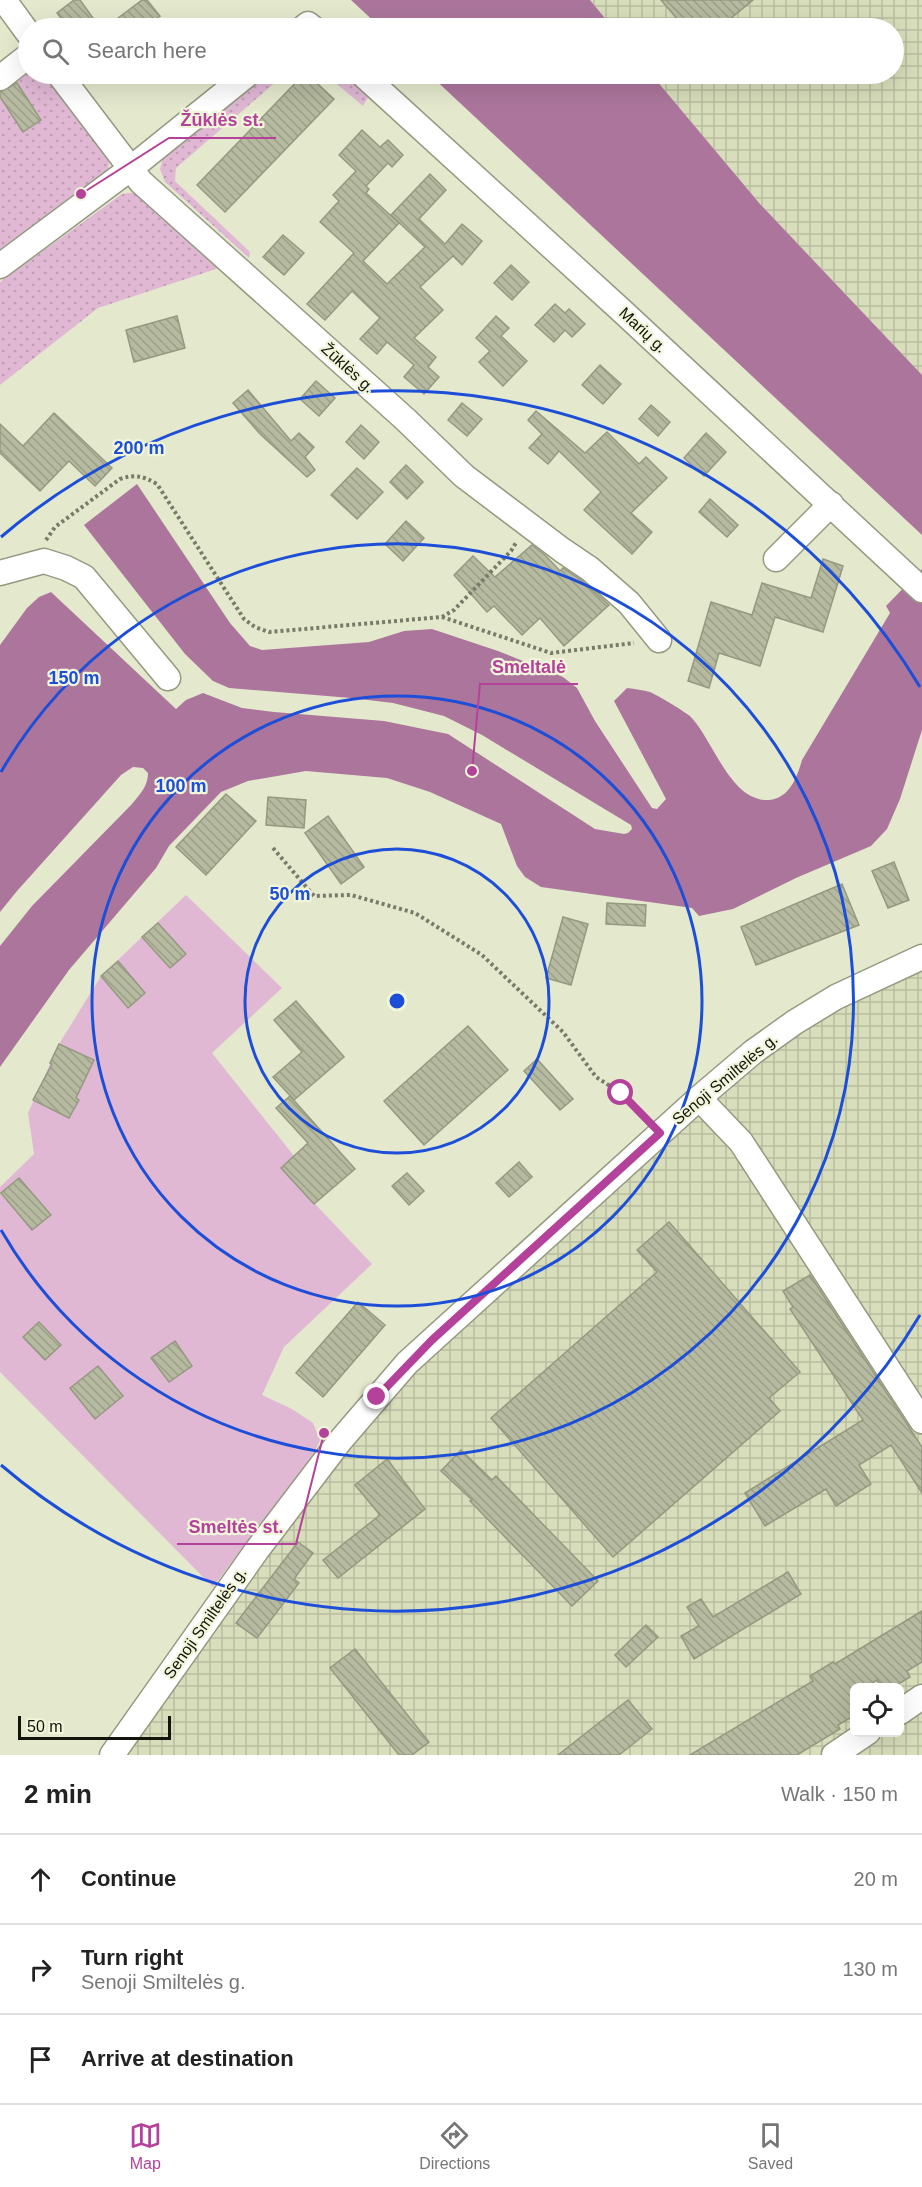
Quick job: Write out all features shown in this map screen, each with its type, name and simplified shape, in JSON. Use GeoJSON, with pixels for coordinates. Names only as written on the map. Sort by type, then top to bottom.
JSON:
{"type":"FeatureCollection","features":[{"type":"Feature","properties":{"kind":"street"},"geometry":{"type":"LineString","coordinates":[[4,0],[18,19]]}},
{"type":"Feature","properties":{"kind":"street"},"geometry":{"type":"LineString","coordinates":[[0,78],[18,64]]}},
{"type":"Feature","properties":{"kind":"street","name":"Žūklės g."},"geometry":{"type":"LineString","coordinates":[[66,84],[141,182],[405,418],[464,476],[598,576],[629,603],[659,640]]}},
{"type":"Feature","properties":{"kind":"street"},"geometry":{"type":"LineString","coordinates":[[0,266],[130,169],[236,84]]}},
{"type":"Feature","properties":{"kind":"street","name":"Marių g."},"geometry":{"type":"LineString","coordinates":[[373,84],[922,590]]}},
{"type":"Feature","properties":{"kind":"street"},"geometry":{"type":"LineString","coordinates":[[776,560],[831,504]]}},
{"type":"Feature","properties":{"kind":"street"},"geometry":{"type":"LineString","coordinates":[[0,573],[44,561],[84,577],[168,678]]}},
{"type":"Feature","properties":{"kind":"street","name":"Senoji Smiltelės g."},"geometry":{"type":"LineString","coordinates":[[112,1755],[257,1550],[340,1441],[400,1372],[432,1340],[699,1098],[753,1052],[795,1022],[836,997],[922,957]]}},
{"type":"Feature","properties":{"kind":"street"},"geometry":{"type":"LineString","coordinates":[[699,1098],[741,1142],[922,1422]]}},
{"type":"Feature","properties":{"kind":"street"},"geometry":{"type":"LineString","coordinates":[[904,1709],[922,1697]]}},
{"type":"Feature","properties":{"kind":"street"},"geometry":{"type":"LineString","coordinates":[[834,1755],[861,1737]]}},
{"type":"Feature","properties":{"kind":"path"},"geometry":{"type":"LineString","coordinates":[[44,561],[46,541],[55,527],[120,479],[142,476],[157,484],[244,619],[255,627],[269,632],[442,617],[551,653],[659,640]]}},
{"type":"Feature","properties":{"kind":"path"},"geometry":{"type":"LineString","coordinates":[[442,617],[454,610],[511,551],[527,524]]}},
{"type":"Feature","properties":{"kind":"path"},"geometry":{"type":"LineString","coordinates":[[273,848],[314,896],[351,895],[415,913],[482,955],[563,1032],[596,1077],[621,1093],[660,1133]]}},
{"type":"Feature","properties":{"kind":"shaded area"},"geometry":{"type":"Polygon","coordinates":[[[351,0],[590,0],[605,18],[370,18],[351,0]]]}},
{"type":"Feature","properties":{"kind":"shaded area"},"geometry":{"type":"Polygon","coordinates":[[[590,0],[922,0],[922,375],[760,204],[659,84],[904,84],[904,18],[605,18],[590,0]]]}},
{"type":"Feature","properties":{"kind":"shaded area"},"geometry":{"type":"Polygon","coordinates":[[[18,72],[18,84],[56,84],[107,152],[109,162],[108,172],[0,255],[0,85],[18,72]]]}},
{"type":"Feature","properties":{"kind":"shaded area"},"geometry":{"type":"Polygon","coordinates":[[[249,84],[273,84],[176,168],[175,181],[250,252],[249,258],[165,182],[160,169],[163,158],[249,84]]]}},
{"type":"Feature","properties":{"kind":"shaded area"},"geometry":{"type":"Polygon","coordinates":[[[337,84],[357,84],[369,95],[363,106],[337,84]]]}},
{"type":"Feature","properties":{"kind":"shaded area"},"geometry":{"type":"Polygon","coordinates":[[[440,84],[659,84],[760,204],[922,375],[922,535],[440,84]]]}},
{"type":"Feature","properties":{"kind":"shaded area"},"geometry":{"type":"Polygon","coordinates":[[[136,192],[219,268],[98,308],[0,385],[0,282],[122,194],[136,192]]]}},
{"type":"Feature","properties":{"kind":"shaded area"},"geometry":{"type":"Polygon","coordinates":[[[137,484],[230,623],[250,646],[262,650],[369,642],[404,631],[432,629],[498,651],[563,677],[577,688],[595,721],[652,808],[657,809],[666,799],[614,701],[627,688],[650,692],[690,716],[733,780],[743,791],[755,798],[769,800],[776,798],[792,786],[802,760],[890,613],[886,606],[922,569],[922,730],[900,799],[887,829],[871,846],[796,878],[733,909],[699,916],[692,908],[541,887],[525,877],[517,866],[501,824],[430,792],[387,778],[306,771],[248,781],[221,792],[169,846],[156,868],[69,970],[0,1067],[0,946],[32,906],[132,804],[143,790],[148,778],[148,773],[143,768],[133,767],[121,775],[0,912],[0,645],[27,608],[39,597],[51,592],[176,709],[186,700],[203,693],[242,708],[384,721],[448,734],[595,829],[624,834],[632,829],[631,825],[482,735],[444,716],[393,703],[229,688],[213,681],[185,654],[84,525],[137,484]]]}},
{"type":"Feature","properties":{"kind":"shaded area"},"geometry":{"type":"Polygon","coordinates":[[[186,895],[282,988],[212,1053],[294,1156],[281,1168],[372,1264],[284,1347],[262,1395],[292,1409],[313,1423],[320,1440],[314,1453],[213,1587],[0,1372],[0,1187],[34,1154],[28,1113],[59,1044],[101,976],[186,895]]]}},
{"type":"Feature","properties":{"kind":"shaded area"},"geometry":{"type":"Polygon","coordinates":[[[922,967],[922,1755],[121,1755],[346,1448],[413,1370],[672,1132],[799,1030],[871,988],[922,967]]]}},
{"type":"Feature","properties":{"kind":"building"},"geometry":{"type":"Polygon","coordinates":[[[74,0],[80,0],[93,18],[61,18],[57,13],[74,0]]]}},
{"type":"Feature","properties":{"kind":"building"},"geometry":{"type":"Polygon","coordinates":[[[142,0],[147,0],[160,16],[157,18],[118,18],[142,0]]]}},
{"type":"Feature","properties":{"kind":"building"},"geometry":{"type":"Polygon","coordinates":[[[661,0],[753,0],[731,18],[676,18],[661,0]]]}},
{"type":"Feature","properties":{"kind":"building"},"geometry":{"type":"Polygon","coordinates":[[[17,83],[41,120],[23,132],[0,97],[0,92],[17,83]]]}},
{"type":"Feature","properties":{"kind":"building"},"geometry":{"type":"Polygon","coordinates":[[[294,84],[318,84],[334,99],[225,212],[197,185],[294,84]]]}},
{"type":"Feature","properties":{"kind":"building"},"geometry":{"type":"Polygon","coordinates":[[[362,130],[380,147],[388,140],[403,155],[392,167],[388,163],[366,186],[369,189],[366,193],[399,223],[363,261],[387,284],[425,247],[391,215],[430,174],[446,190],[419,219],[445,244],[462,224],[482,241],[462,265],[453,256],[420,287],[443,310],[414,338],[436,357],[428,367],[439,377],[424,394],[404,377],[414,365],[387,342],[377,354],[360,339],[380,318],[352,291],[325,320],[307,304],[354,253],[320,222],[339,201],[333,195],[356,171],[339,155],[362,130]]]}},
{"type":"Feature","properties":{"kind":"building"},"geometry":{"type":"Polygon","coordinates":[[[283,235],[304,253],[284,275],[263,257],[283,235]]]}},
{"type":"Feature","properties":{"kind":"building"},"geometry":{"type":"Polygon","coordinates":[[[511,265],[529,282],[512,300],[494,283],[511,265]]]}},
{"type":"Feature","properties":{"kind":"building"},"geometry":{"type":"Polygon","coordinates":[[[555,304],[565,313],[569,309],[585,324],[572,337],[565,330],[554,342],[535,325],[555,304]]]}},
{"type":"Feature","properties":{"kind":"building"},"geometry":{"type":"Polygon","coordinates":[[[177,316],[185,348],[134,362],[126,330],[177,316]]]}},
{"type":"Feature","properties":{"kind":"building"},"geometry":{"type":"Polygon","coordinates":[[[496,316],[509,328],[501,336],[527,361],[503,386],[479,362],[490,351],[476,338],[496,316]]]}},
{"type":"Feature","properties":{"kind":"building"},"geometry":{"type":"Polygon","coordinates":[[[600,365],[621,384],[603,404],[582,385],[600,365]]]}},
{"type":"Feature","properties":{"kind":"building"},"geometry":{"type":"Polygon","coordinates":[[[316,381],[335,398],[319,416],[300,399],[316,381]]]}},
{"type":"Feature","properties":{"kind":"building"},"geometry":{"type":"Polygon","coordinates":[[[248,390],[291,441],[299,433],[314,447],[305,457],[315,470],[307,477],[260,434],[233,403],[248,390]]]}},
{"type":"Feature","properties":{"kind":"building"},"geometry":{"type":"Polygon","coordinates":[[[462,403],[482,419],[467,436],[448,420],[462,403]]]}},
{"type":"Feature","properties":{"kind":"building"},"geometry":{"type":"Polygon","coordinates":[[[651,405],[670,422],[658,436],[639,419],[651,405]]]}},
{"type":"Feature","properties":{"kind":"building"},"geometry":{"type":"Polygon","coordinates":[[[536,411],[585,453],[607,432],[639,464],[646,457],[667,478],[631,513],[652,532],[632,554],[584,510],[601,492],[559,451],[548,464],[529,448],[542,434],[528,420],[536,411]]]}},
{"type":"Feature","properties":{"kind":"building"},"geometry":{"type":"Polygon","coordinates":[[[54,413],[112,468],[95,486],[69,461],[40,491],[0,453],[0,424],[23,446],[54,413]]]}},
{"type":"Feature","properties":{"kind":"building"},"geometry":{"type":"Polygon","coordinates":[[[361,425],[379,442],[364,459],[346,442],[361,425]]]}},
{"type":"Feature","properties":{"kind":"building"},"geometry":{"type":"Polygon","coordinates":[[[706,433],[726,452],[704,476],[684,458],[706,433]]]}},
{"type":"Feature","properties":{"kind":"building"},"geometry":{"type":"Polygon","coordinates":[[[406,465],[423,482],[407,499],[390,482],[406,465]]]}},
{"type":"Feature","properties":{"kind":"building"},"geometry":{"type":"Polygon","coordinates":[[[357,468],[383,492],[357,519],[331,495],[357,468]]]}},
{"type":"Feature","properties":{"kind":"building"},"geometry":{"type":"Polygon","coordinates":[[[710,499],[738,525],[727,537],[699,512],[710,499]]]}},
{"type":"Feature","properties":{"kind":"building"},"geometry":{"type":"Polygon","coordinates":[[[406,521],[424,538],[403,561],[385,544],[406,521]]]}},
{"type":"Feature","properties":{"kind":"building"},"geometry":{"type":"Polygon","coordinates":[[[532,545],[560,571],[563,568],[581,580],[609,605],[564,646],[540,618],[522,635],[494,606],[487,612],[454,575],[473,556],[495,577],[532,545]]]}},
{"type":"Feature","properties":{"kind":"building"},"geometry":{"type":"Polygon","coordinates":[[[823,559],[843,566],[823,632],[775,617],[760,666],[719,653],[709,688],[688,681],[711,602],[752,615],[762,583],[811,598],[823,559]]]}},
{"type":"Feature","properties":{"kind":"building"},"geometry":{"type":"Polygon","coordinates":[[[226,794],[256,821],[206,875],[176,847],[226,794]]]}},
{"type":"Feature","properties":{"kind":"building"},"geometry":{"type":"Polygon","coordinates":[[[268,797],[306,800],[304,828],[266,825],[268,797]]]}},
{"type":"Feature","properties":{"kind":"building"},"geometry":{"type":"Polygon","coordinates":[[[328,816],[364,867],[341,884],[305,833],[328,816]]]}},
{"type":"Feature","properties":{"kind":"building"},"geometry":{"type":"Polygon","coordinates":[[[894,862],[909,900],[888,908],[872,871],[894,862]]]}},
{"type":"Feature","properties":{"kind":"building"},"geometry":{"type":"Polygon","coordinates":[[[842,884],[859,925],[756,965],[741,927],[842,884]]]}},
{"type":"Feature","properties":{"kind":"building"},"geometry":{"type":"Polygon","coordinates":[[[607,903],[646,905],[645,926],[606,924],[607,903]]]}},
{"type":"Feature","properties":{"kind":"building"},"geometry":{"type":"Polygon","coordinates":[[[563,917],[588,924],[571,985],[546,978],[563,917]]]}},
{"type":"Feature","properties":{"kind":"building"},"geometry":{"type":"Polygon","coordinates":[[[158,923],[186,954],[170,968],[142,937],[158,923]]]}},
{"type":"Feature","properties":{"kind":"building"},"geometry":{"type":"Polygon","coordinates":[[[118,961],[145,993],[128,1008],[101,976],[118,961]]]}},
{"type":"Feature","properties":{"kind":"building"},"geometry":{"type":"Polygon","coordinates":[[[296,1001],[344,1057],[294,1100],[273,1077],[302,1052],[274,1020],[296,1001]]]}},
{"type":"Feature","properties":{"kind":"building"},"geometry":{"type":"Polygon","coordinates":[[[468,1026],[508,1070],[424,1145],[384,1101],[468,1026]]]}},
{"type":"Feature","properties":{"kind":"building"},"geometry":{"type":"Polygon","coordinates":[[[59,1044],[94,1060],[76,1098],[79,1100],[69,1118],[33,1100],[52,1064],[50,1063],[59,1044]]]}},
{"type":"Feature","properties":{"kind":"building"},"geometry":{"type":"Polygon","coordinates":[[[537,1059],[573,1099],[560,1110],[524,1071],[537,1059]]]}},
{"type":"Feature","properties":{"kind":"building"},"geometry":{"type":"Polygon","coordinates":[[[290,1096],[355,1169],[314,1204],[281,1168],[308,1143],[276,1108],[290,1096]]]}},
{"type":"Feature","properties":{"kind":"building"},"geometry":{"type":"Polygon","coordinates":[[[519,1162],[532,1177],[509,1197],[496,1183],[519,1162]]]}},
{"type":"Feature","properties":{"kind":"building"},"geometry":{"type":"Polygon","coordinates":[[[407,1173],[424,1191],[409,1205],[392,1186],[407,1173]]]}},
{"type":"Feature","properties":{"kind":"building"},"geometry":{"type":"Polygon","coordinates":[[[19,1178],[51,1215],[32,1230],[1,1193],[19,1178]]]}},
{"type":"Feature","properties":{"kind":"building"},"geometry":{"type":"Polygon","coordinates":[[[669,1222],[800,1372],[769,1398],[780,1411],[613,1557],[491,1418],[657,1272],[637,1250],[669,1222]]]}},
{"type":"Feature","properties":{"kind":"building"},"geometry":{"type":"Polygon","coordinates":[[[810,1275],[922,1447],[922,1493],[891,1445],[859,1465],[871,1484],[836,1506],[826,1489],[765,1526],[745,1493],[863,1420],[790,1309],[793,1307],[783,1291],[810,1275]]]}},
{"type":"Feature","properties":{"kind":"building"},"geometry":{"type":"Polygon","coordinates":[[[358,1302],[385,1325],[323,1397],[296,1373],[358,1302]]]}},
{"type":"Feature","properties":{"kind":"building"},"geometry":{"type":"Polygon","coordinates":[[[39,1322],[61,1345],[45,1360],[23,1337],[39,1322]]]}},
{"type":"Feature","properties":{"kind":"building"},"geometry":{"type":"Polygon","coordinates":[[[175,1341],[192,1366],[169,1382],[151,1358],[175,1341]]]}},
{"type":"Feature","properties":{"kind":"building"},"geometry":{"type":"Polygon","coordinates":[[[98,1366],[123,1396],[95,1419],[70,1388],[98,1366]]]}},
{"type":"Feature","properties":{"kind":"building"},"geometry":{"type":"Polygon","coordinates":[[[461,1450],[492,1480],[496,1476],[598,1581],[572,1606],[470,1501],[472,1500],[441,1471],[461,1450]]]}},
{"type":"Feature","properties":{"kind":"building"},"geometry":{"type":"Polygon","coordinates":[[[387,1459],[425,1509],[338,1578],[323,1560],[380,1515],[355,1485],[387,1459]]]}},
{"type":"Feature","properties":{"kind":"building"},"geometry":{"type":"Polygon","coordinates":[[[298,1542],[313,1553],[294,1579],[299,1583],[257,1638],[236,1623],[298,1542]]]}},
{"type":"Feature","properties":{"kind":"building"},"geometry":{"type":"Polygon","coordinates":[[[788,1572],[801,1594],[694,1659],[681,1636],[699,1626],[687,1607],[701,1599],[713,1617],[788,1572]]]}},
{"type":"Feature","properties":{"kind":"building"},"geometry":{"type":"Polygon","coordinates":[[[922,1611],[922,1662],[907,1671],[910,1677],[900,1683],[879,1683],[877,1680],[872,1683],[850,1683],[850,1718],[838,1725],[840,1729],[797,1755],[690,1755],[813,1681],[810,1676],[833,1662],[835,1664],[922,1611]]]}},
{"type":"Feature","properties":{"kind":"building"},"geometry":{"type":"Polygon","coordinates":[[[646,1625],[658,1637],[626,1667],[615,1655],[646,1625]]]}},
{"type":"Feature","properties":{"kind":"building"},"geometry":{"type":"Polygon","coordinates":[[[355,1649],[429,1742],[412,1755],[399,1755],[330,1668],[355,1649]]]}},
{"type":"Feature","properties":{"kind":"building"},"geometry":{"type":"Polygon","coordinates":[[[628,1700],[652,1729],[619,1755],[558,1755],[628,1700]]]}},
{"type":"Feature","properties":{"kind":"place","name":"Žūklės st."},"geometry":{"type":"Point","coordinates":[81,194]}},
{"type":"Feature","properties":{"kind":"place","name":"Smeltalė"},"geometry":{"type":"Point","coordinates":[472,771]}},
{"type":"Feature","properties":{"kind":"place","name":"Smeltės st."},"geometry":{"type":"Point","coordinates":[324,1433]}},
{"type":"Feature","properties":{"kind":"route"},"geometry":{"type":"LineString","coordinates":[[377,1397],[407,1363],[660,1133],[621,1093]]}}]}
